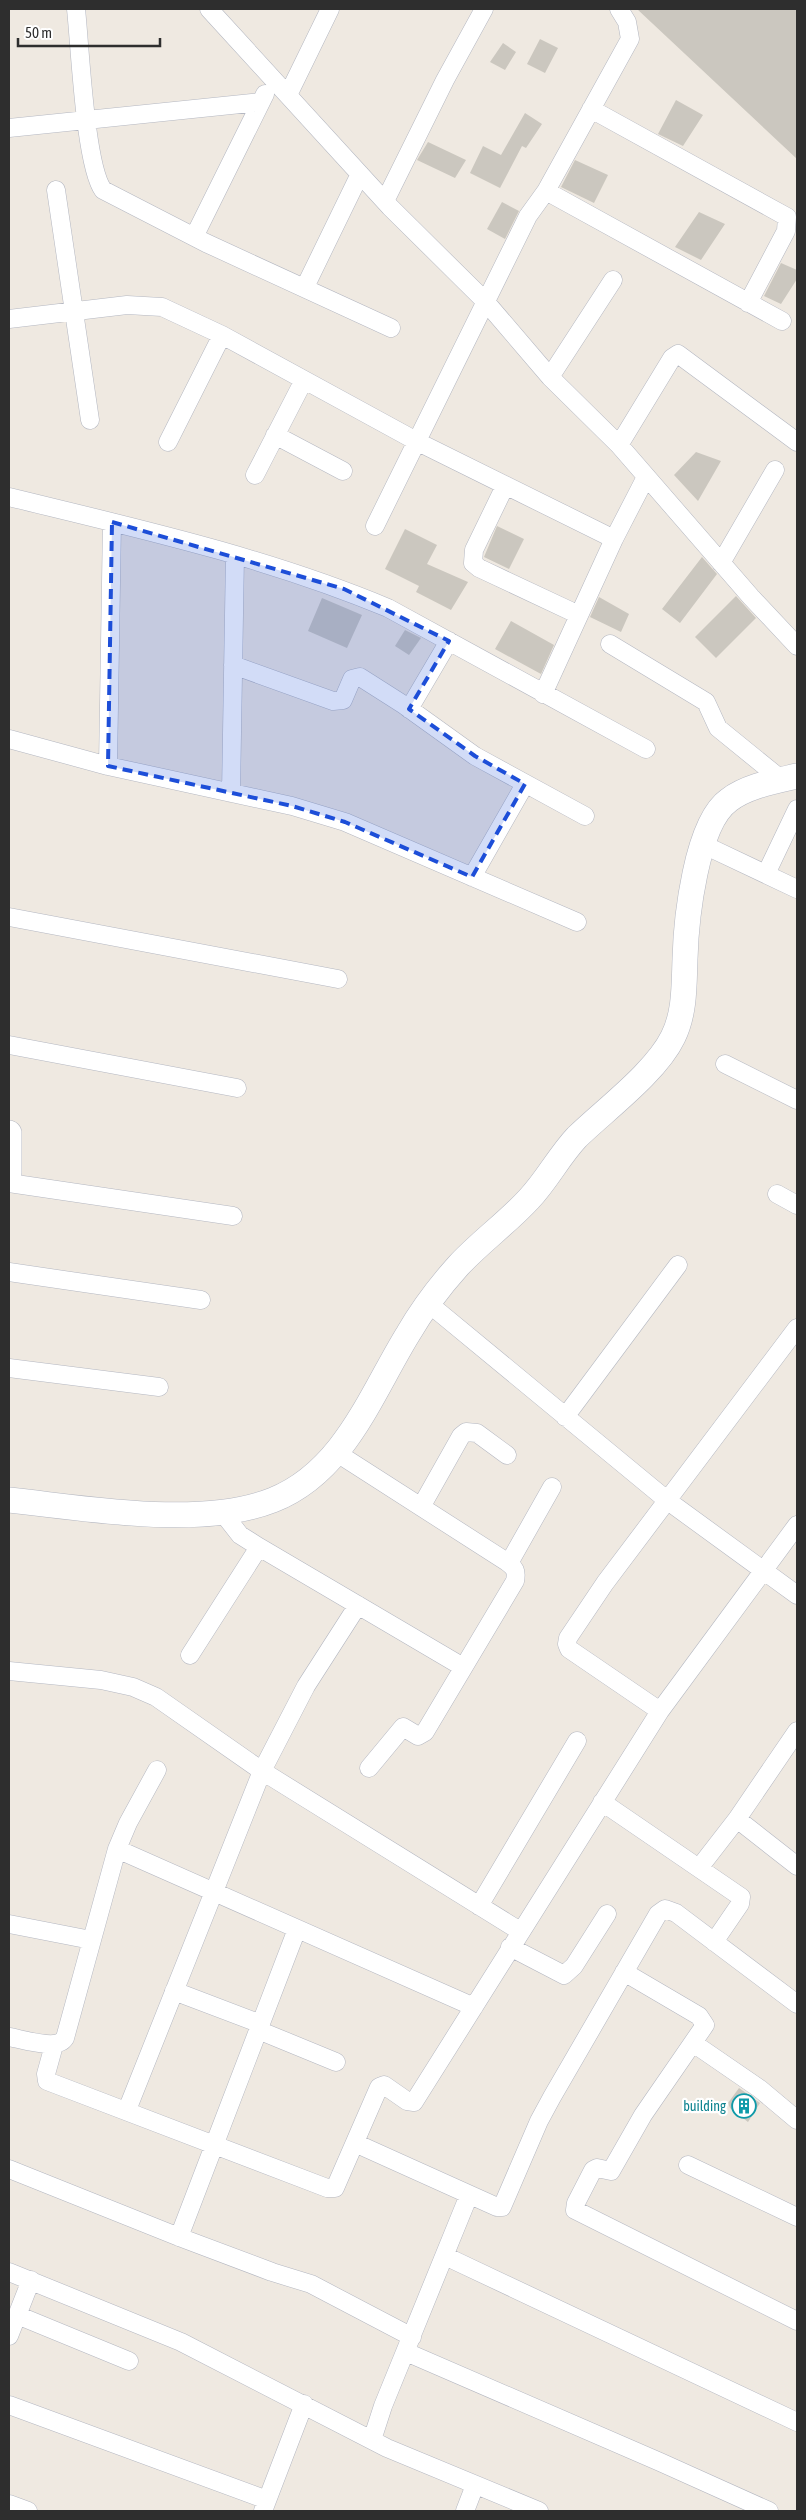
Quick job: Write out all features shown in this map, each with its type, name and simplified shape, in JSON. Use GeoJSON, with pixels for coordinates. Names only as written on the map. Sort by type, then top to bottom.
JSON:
{"type":"FeatureCollection","features":[{"type":"Feature","properties":{"kind":"street"},"geometry":{"type":"LineString","coordinates":[[76,9],[87,119],[95,171],[98,183],[103,190],[194,237],[392,328]]}},
{"type":"Feature","properties":{"kind":"street"},"geometry":{"type":"LineString","coordinates":[[209,9],[225,16],[288,95],[385,201],[485,301],[550,377],[619,445],[721,563],[797,646]]}},
{"type":"Feature","properties":{"kind":"street"},"geometry":{"type":"LineString","coordinates":[[288,95],[330,9]]}},
{"type":"Feature","properties":{"kind":"street"},"geometry":{"type":"LineString","coordinates":[[385,201],[445,80],[484,9]]}},
{"type":"Feature","properties":{"kind":"street"},"geometry":{"type":"LineString","coordinates":[[375,526],[528,216],[546,191],[630,39],[630,31],[619,9]]}},
{"type":"Feature","properties":{"kind":"street"},"geometry":{"type":"LineString","coordinates":[[194,237],[273,78]]}},
{"type":"Feature","properties":{"kind":"street"},"geometry":{"type":"LineString","coordinates":[[9,128],[261,102]]}},
{"type":"Feature","properties":{"kind":"street"},"geometry":{"type":"LineString","coordinates":[[591,109],[787,218],[786,231],[748,303]]}},
{"type":"Feature","properties":{"kind":"street"},"geometry":{"type":"LineString","coordinates":[[305,287],[360,174]]}},
{"type":"Feature","properties":{"kind":"street"},"geometry":{"type":"LineString","coordinates":[[56,190],[90,420]]}},
{"type":"Feature","properties":{"kind":"street"},"geometry":{"type":"LineString","coordinates":[[546,191],[782,322]]}},
{"type":"Feature","properties":{"kind":"street"},"geometry":{"type":"LineString","coordinates":[[550,377],[613,280]]}},
{"type":"Feature","properties":{"kind":"street"},"geometry":{"type":"LineString","coordinates":[[9,319],[146,304],[176,313],[418,442],[614,539]]}},
{"type":"Feature","properties":{"kind":"street"},"geometry":{"type":"LineString","coordinates":[[168,442],[222,336]]}},
{"type":"Feature","properties":{"kind":"street"},"geometry":{"type":"LineString","coordinates":[[619,445],[672,358],[678,354],[797,442]]}},
{"type":"Feature","properties":{"kind":"street"},"geometry":{"type":"LineString","coordinates":[[254,476],[304,380]]}},
{"type":"Feature","properties":{"kind":"street"},"geometry":{"type":"LineString","coordinates":[[275,435],[343,471]]}},
{"type":"Feature","properties":{"kind":"street"},"geometry":{"type":"LineString","coordinates":[[721,563],[776,470]]}},
{"type":"Feature","properties":{"kind":"street"},"geometry":{"type":"LineString","coordinates":[[543,694],[614,539],[646,476]]}},
{"type":"Feature","properties":{"kind":"street"},"geometry":{"type":"LineString","coordinates":[[505,486],[474,550],[473,563],[479,568],[579,615]]}},
{"type":"Feature","properties":{"kind":"street"},"geometry":{"type":"LineString","coordinates":[[9,497],[235,555],[344,590],[388,608],[646,749]]}},
{"type":"Feature","properties":{"kind":"street"},"geometry":{"type":"LineString","coordinates":[[108,766],[112,522]]}},
{"type":"Feature","properties":{"kind":"street"},"geometry":{"type":"LineString","coordinates":[[231,793],[235,555]]}},
{"type":"Feature","properties":{"kind":"street"},"geometry":{"type":"LineString","coordinates":[[409,709],[449,641]]}},
{"type":"Feature","properties":{"kind":"street"},"geometry":{"type":"LineString","coordinates":[[610,644],[706,702],[718,728],[790,778]]}},
{"type":"Feature","properties":{"kind":"street"},"geometry":{"type":"LineString","coordinates":[[233,665],[333,701],[343,700],[352,678],[360,677],[475,756],[585,816]]}},
{"type":"Feature","properties":{"kind":"street"},"geometry":{"type":"LineString","coordinates":[[9,739],[108,766],[292,806],[345,822],[577,922]]}},
{"type":"Feature","properties":{"kind":"street"},"geometry":{"type":"LineString","coordinates":[[9,1500],[127,1512],[222,1512],[272,1500],[290,1492],[313,1475],[337,1453],[355,1426],[408,1333],[428,1303],[459,1265],[533,1195],[575,1140],[661,1055],[673,1036],[680,1016],[684,987],[686,931],[702,844],[716,812],[728,800],[740,793],[790,778]]}},
{"type":"Feature","properties":{"kind":"street"},"geometry":{"type":"LineString","coordinates":[[472,877],[525,784]]}},
{"type":"Feature","properties":{"kind":"street"},"geometry":{"type":"LineString","coordinates":[[766,874],[797,809]]}},
{"type":"Feature","properties":{"kind":"street"},"geometry":{"type":"LineString","coordinates":[[702,844],[797,888]]}},
{"type":"Feature","properties":{"kind":"street"},"geometry":{"type":"LineString","coordinates":[[9,917],[338,980]]}},
{"type":"Feature","properties":{"kind":"street"},"geometry":{"type":"LineString","coordinates":[[9,1044],[237,1088]]}},
{"type":"Feature","properties":{"kind":"street"},"geometry":{"type":"LineString","coordinates":[[725,1064],[797,1100]]}},
{"type":"Feature","properties":{"kind":"street"},"geometry":{"type":"LineString","coordinates":[[9,1138],[9,1174]]}},
{"type":"Feature","properties":{"kind":"street"},"geometry":{"type":"LineString","coordinates":[[9,1183],[233,1216]]}},
{"type":"Feature","properties":{"kind":"street"},"geometry":{"type":"LineString","coordinates":[[777,1194],[797,1205]]}},
{"type":"Feature","properties":{"kind":"street"},"geometry":{"type":"LineString","coordinates":[[565,1417],[678,1265]]}},
{"type":"Feature","properties":{"kind":"street"},"geometry":{"type":"LineString","coordinates":[[9,1272],[201,1300]]}},
{"type":"Feature","properties":{"kind":"street"},"geometry":{"type":"LineString","coordinates":[[428,1303],[668,1501],[797,1595]]}},
{"type":"Feature","properties":{"kind":"street"},"geometry":{"type":"LineString","coordinates":[[660,1711],[574,1652],[567,1644],[568,1638],[605,1583],[797,1328]]}},
{"type":"Feature","properties":{"kind":"street"},"geometry":{"type":"LineString","coordinates":[[9,1368],[159,1387]]}},
{"type":"Feature","properties":{"kind":"street"},"geometry":{"type":"LineString","coordinates":[[421,1507],[461,1436],[466,1432],[477,1433],[507,1455]]}},
{"type":"Feature","properties":{"kind":"street"},"geometry":{"type":"LineString","coordinates":[[337,1453],[514,1567],[516,1573],[514,1581],[464,1667],[421,1736],[403,1727],[369,1768]]}},
{"type":"Feature","properties":{"kind":"street"},"geometry":{"type":"LineString","coordinates":[[509,1564],[552,1487]]}},
{"type":"Feature","properties":{"kind":"street"},"geometry":{"type":"LineString","coordinates":[[222,1512],[240,1534],[259,1547],[464,1667]]}},
{"type":"Feature","properties":{"kind":"street"},"geometry":{"type":"LineString","coordinates":[[54,2045],[45,2078],[48,2081],[332,2189],[338,2185],[379,2087],[384,2085],[407,2101],[414,2102],[660,1711],[797,1525]]}},
{"type":"Feature","properties":{"kind":"street"},"geometry":{"type":"LineString","coordinates":[[190,1655],[259,1547]]}},
{"type":"Feature","properties":{"kind":"street"},"geometry":{"type":"LineString","coordinates":[[127,2110],[262,1771],[306,1686],[358,1605]]}},
{"type":"Feature","properties":{"kind":"street"},"geometry":{"type":"LineString","coordinates":[[9,1671],[101,1680],[133,1687],[162,1701],[262,1771],[520,1931]]}},
{"type":"Feature","properties":{"kind":"street"},"geometry":{"type":"LineString","coordinates":[[699,1868],[737,1819],[796,1736]]}},
{"type":"Feature","properties":{"kind":"street"},"geometry":{"type":"LineString","coordinates":[[478,1906],[577,1741]]}},
{"type":"Feature","properties":{"kind":"street"},"geometry":{"type":"LineString","coordinates":[[9,2037],[54,2045],[63,2042],[117,1849],[157,1770]]}},
{"type":"Feature","properties":{"kind":"street"},"geometry":{"type":"LineString","coordinates":[[602,1802],[737,1894],[742,1901],[714,1942]]}},
{"type":"Feature","properties":{"kind":"street"},"geometry":{"type":"LineString","coordinates":[[737,1819],[797,1866]]}},
{"type":"Feature","properties":{"kind":"street"},"geometry":{"type":"LineString","coordinates":[[117,1849],[474,2007]]}},
{"type":"Feature","properties":{"kind":"street"},"geometry":{"type":"LineString","coordinates":[[355,2143],[496,2207],[502,2207],[539,2121],[658,1914],[665,1909],[676,1913],[797,2004]]}},
{"type":"Feature","properties":{"kind":"street"},"geometry":{"type":"LineString","coordinates":[[510,1947],[564,1974],[574,1966],[607,1914]]}},
{"type":"Feature","properties":{"kind":"street"},"geometry":{"type":"LineString","coordinates":[[9,1924],[91,1940]]}},
{"type":"Feature","properties":{"kind":"street"},"geometry":{"type":"LineString","coordinates":[[178,2237],[297,1929]]}},
{"type":"Feature","properties":{"kind":"street"},"geometry":{"type":"LineString","coordinates":[[624,1972],[703,2018],[705,2025],[643,2115],[611,2171],[597,2168],[593,2170],[576,2203],[575,2210],[797,2321]]}},
{"type":"Feature","properties":{"kind":"street"},"geometry":{"type":"LineString","coordinates":[[174,1991],[336,2062]]}},
{"type":"Feature","properties":{"kind":"street"},"geometry":{"type":"LineString","coordinates":[[693,2043],[760,2089],[797,2120]]}},
{"type":"Feature","properties":{"kind":"street"},"geometry":{"type":"LineString","coordinates":[[688,2165],[797,2217]]}},
{"type":"Feature","properties":{"kind":"street"},"geometry":{"type":"LineString","coordinates":[[9,2169],[178,2237],[272,2272],[311,2284],[409,2344],[769,2511]]}},
{"type":"Feature","properties":{"kind":"street"},"geometry":{"type":"LineString","coordinates":[[372,2440],[469,2195]]}},
{"type":"Feature","properties":{"kind":"street"},"geometry":{"type":"LineString","coordinates":[[445,2256],[797,2422]]}},
{"type":"Feature","properties":{"kind":"street"},"geometry":{"type":"LineString","coordinates":[[9,2272],[181,2342],[372,2440],[539,2511]]}},
{"type":"Feature","properties":{"kind":"street"},"geometry":{"type":"LineString","coordinates":[[9,2336],[31,2280]]}},
{"type":"Feature","properties":{"kind":"street"},"geometry":{"type":"LineString","coordinates":[[17,2315],[129,2361]]}},
{"type":"Feature","properties":{"kind":"street"},"geometry":{"type":"LineString","coordinates":[[9,2405],[265,2505],[304,2404]]}},
{"type":"Feature","properties":{"kind":"street"},"geometry":{"type":"LineString","coordinates":[[465,2511],[475,2485]]}},
{"type":"Feature","properties":{"kind":"street"},"geometry":{"type":"LineString","coordinates":[[9,2504],[28,2511]]}},
{"type":"Feature","properties":{"kind":"highlighted area"},"geometry":{"type":"Polygon","coordinates":[[[112,522],[344,589],[449,641],[409,709],[475,756],[525,784],[472,877],[345,822],[292,806],[108,766],[112,522]]]}},
{"type":"Feature","properties":{"kind":"building"},"geometry":{"type":"Polygon","coordinates":[[[637,9],[797,9],[797,159],[637,9]]]}},
{"type":"Feature","properties":{"kind":"building"},"geometry":{"type":"Polygon","coordinates":[[[540,39],[558,48],[545,73],[527,64],[540,39]]]}},
{"type":"Feature","properties":{"kind":"building"},"geometry":{"type":"Polygon","coordinates":[[[503,43],[516,52],[505,70],[490,62],[503,43]]]}},
{"type":"Feature","properties":{"kind":"building"},"geometry":{"type":"Polygon","coordinates":[[[676,100],[703,115],[683,146],[658,134],[676,100]]]}},
{"type":"Feature","properties":{"kind":"building"},"geometry":{"type":"Polygon","coordinates":[[[525,113],[542,124],[526,148],[522,146],[500,188],[470,173],[483,146],[501,155],[525,113]]]}},
{"type":"Feature","properties":{"kind":"building"},"geometry":{"type":"Polygon","coordinates":[[[428,142],[466,160],[455,178],[417,160],[428,142]]]}},
{"type":"Feature","properties":{"kind":"building"},"geometry":{"type":"Polygon","coordinates":[[[575,160],[608,175],[594,203],[561,187],[575,160]]]}},
{"type":"Feature","properties":{"kind":"building"},"geometry":{"type":"Polygon","coordinates":[[[502,202],[519,211],[505,239],[487,229],[502,202]]]}},
{"type":"Feature","properties":{"kind":"building"},"geometry":{"type":"Polygon","coordinates":[[[699,212],[725,224],[701,260],[675,247],[699,212]]]}},
{"type":"Feature","properties":{"kind":"building"},"geometry":{"type":"Polygon","coordinates":[[[781,263],[797,270],[797,279],[781,304],[764,296],[781,263]]]}},
{"type":"Feature","properties":{"kind":"building"},"geometry":{"type":"Polygon","coordinates":[[[696,452],[721,461],[698,501],[674,475],[696,452]]]}},
{"type":"Feature","properties":{"kind":"building"},"geometry":{"type":"Polygon","coordinates":[[[497,526],[524,539],[509,569],[484,557],[497,526]]]}},
{"type":"Feature","properties":{"kind":"building"},"geometry":{"type":"Polygon","coordinates":[[[405,529],[437,545],[427,564],[468,582],[451,610],[416,592],[419,586],[385,569],[405,529]]]}},
{"type":"Feature","properties":{"kind":"building"},"geometry":{"type":"Polygon","coordinates":[[[702,557],[717,574],[680,623],[662,609],[702,557]]]}},
{"type":"Feature","properties":{"kind":"building"},"geometry":{"type":"Polygon","coordinates":[[[736,596],[756,618],[716,658],[695,637],[736,596]]]}},
{"type":"Feature","properties":{"kind":"building"},"geometry":{"type":"Polygon","coordinates":[[[599,597],[629,614],[621,632],[590,617],[599,597]]]}},
{"type":"Feature","properties":{"kind":"building"},"geometry":{"type":"Polygon","coordinates":[[[322,598],[362,615],[347,648],[308,631],[322,598]]]}},
{"type":"Feature","properties":{"kind":"building"},"geometry":{"type":"Polygon","coordinates":[[[511,621],[554,645],[541,674],[495,649],[511,621]]]}},
{"type":"Feature","properties":{"kind":"building"},"geometry":{"type":"Polygon","coordinates":[[[405,630],[421,638],[409,655],[395,646],[405,630]]]}},
{"type":"Feature","properties":{"kind":"building","name":"building"},"geometry":{"type":"Polygon","coordinates":[[[739,2088],[760,2103],[748,2122],[730,2108],[728,2103],[739,2088]]]}},
{"type":"Feature","properties":{"kind":"place","name":"building"},"geometry":{"type":"Point","coordinates":[744,2106]}}]}
